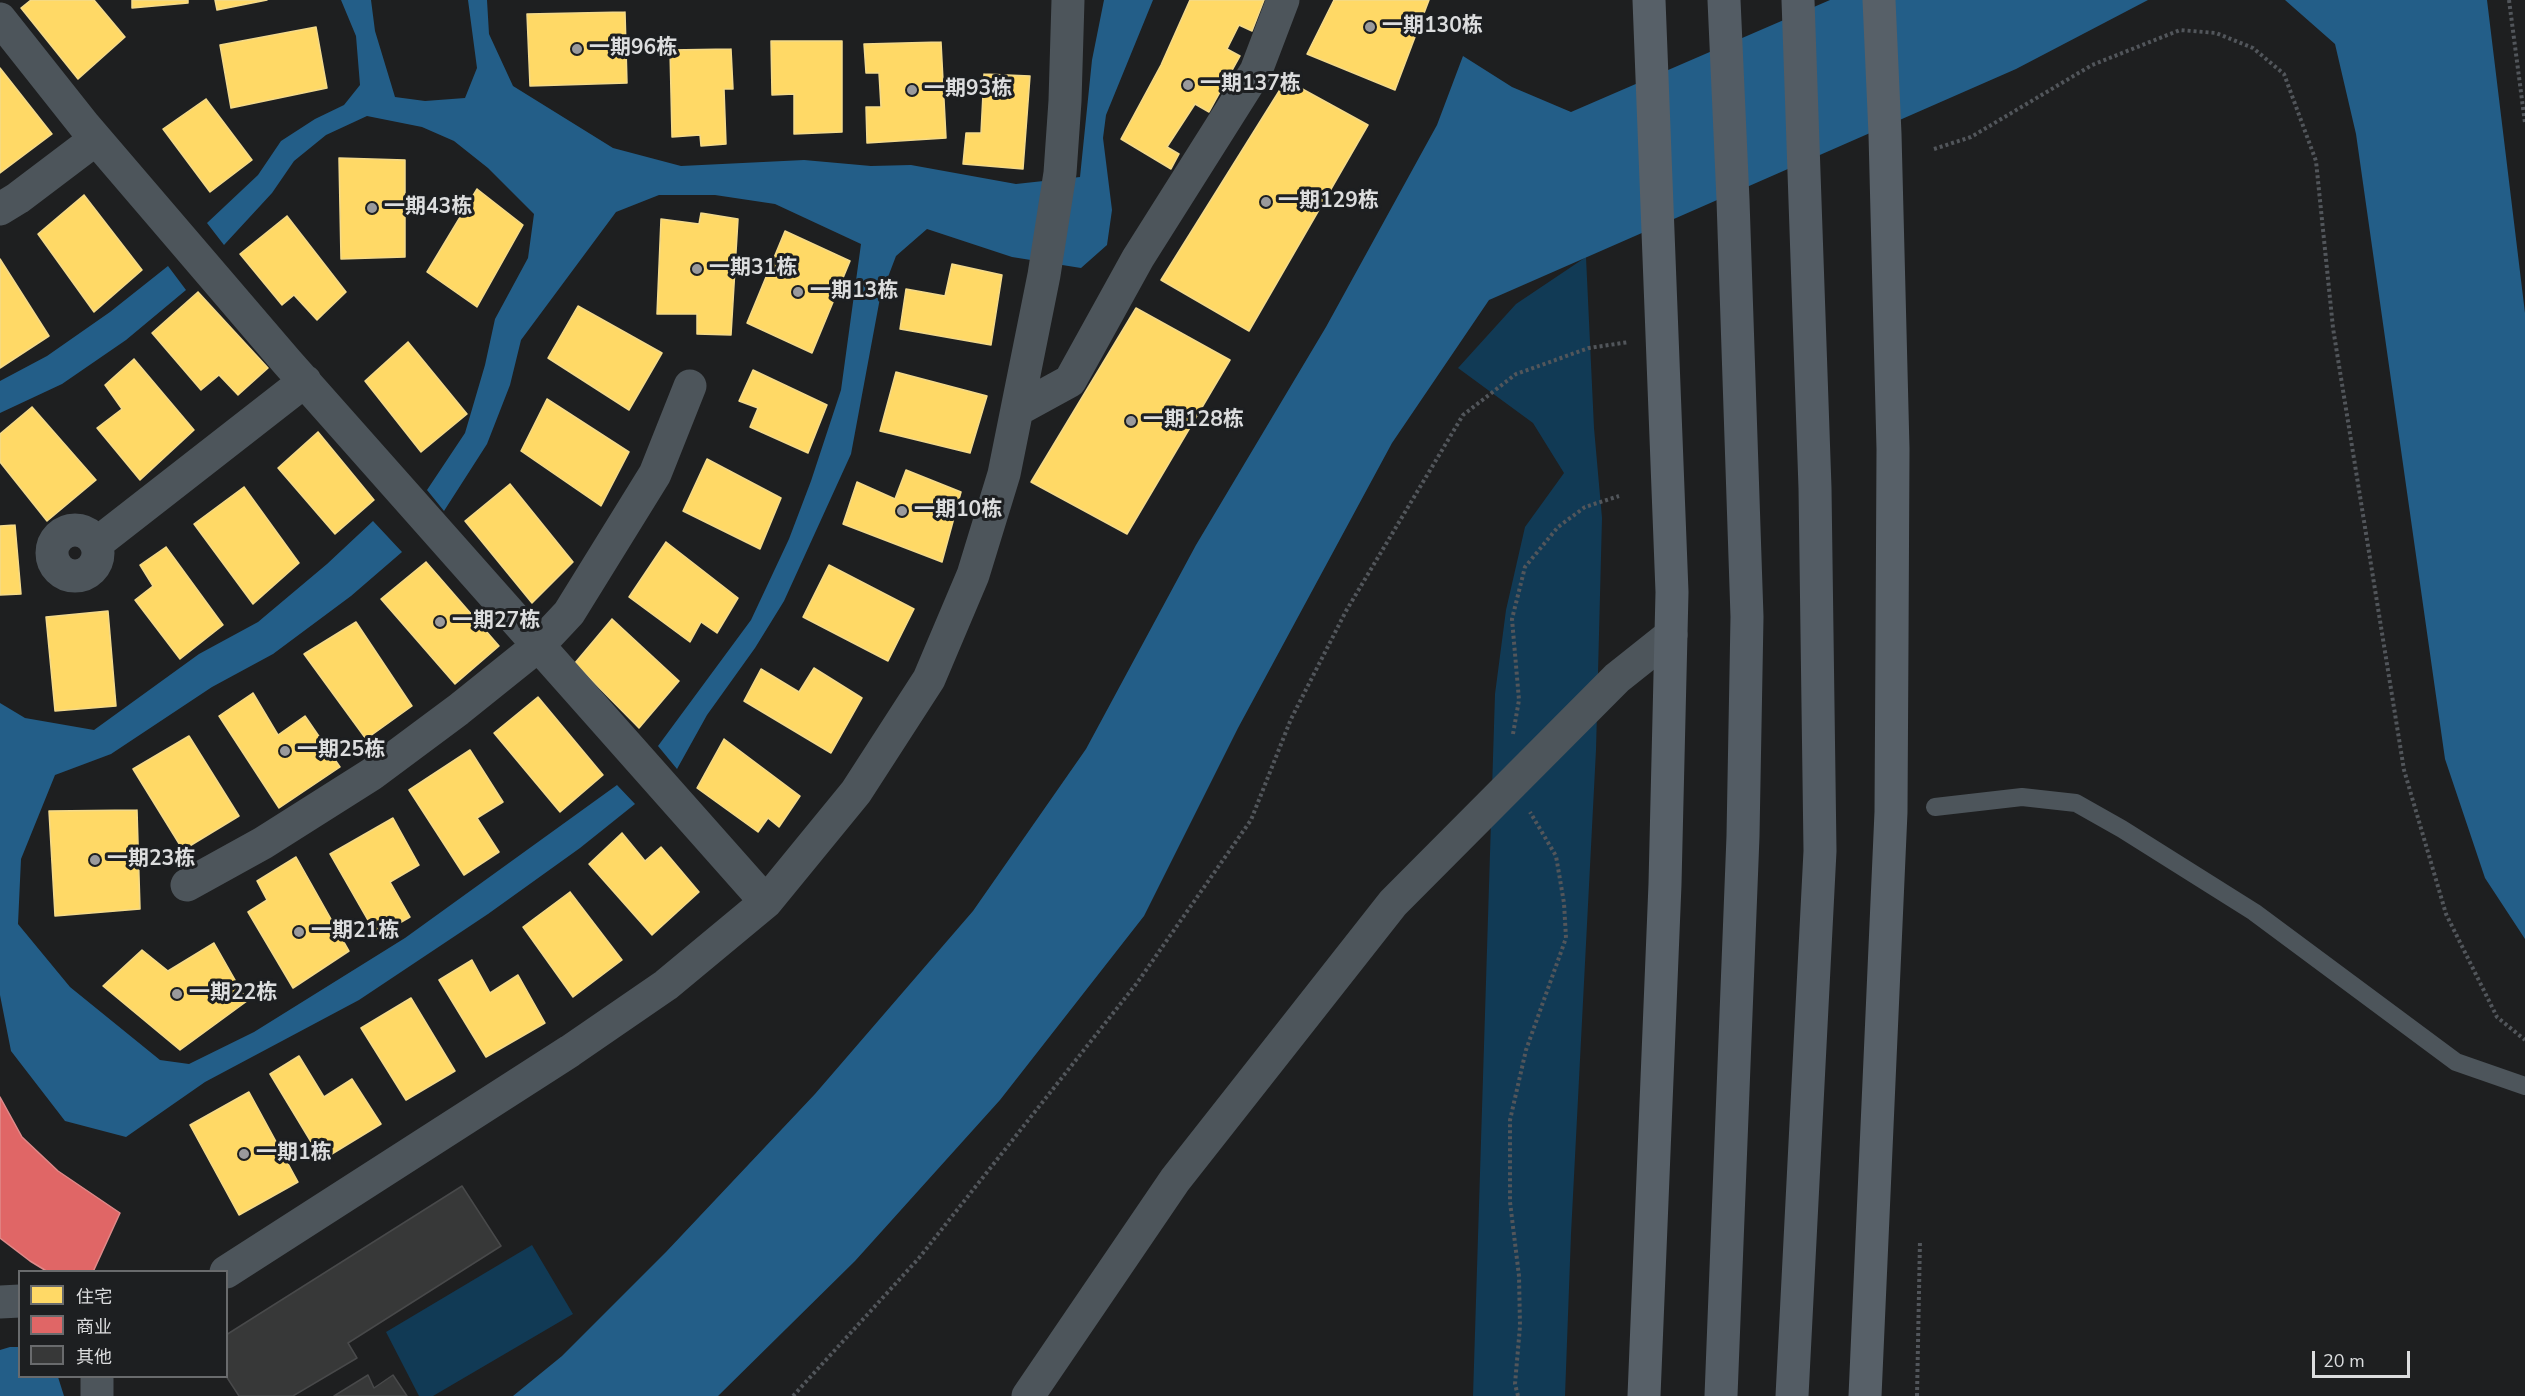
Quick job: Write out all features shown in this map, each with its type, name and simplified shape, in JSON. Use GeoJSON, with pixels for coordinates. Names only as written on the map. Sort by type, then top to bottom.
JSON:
{"type":"FeatureCollection","features":[{"type":"Feature","properties":{"kind":"highway"},"geometry":{"type":"LineString","coordinates":[[1721,1396],[1743,836],[1747,617],[1733,200],[1726,38],[1722,0]]}},
{"type":"Feature","properties":{"kind":"highway"},"geometry":{"type":"LineString","coordinates":[[1792,1396],[1820,851],[1815,488],[1798,0]]}},
{"type":"Feature","properties":{"kind":"main road"},"geometry":{"type":"LineString","coordinates":[[1644,1396],[1665,884],[1672,592],[1649,0]]}},
{"type":"Feature","properties":{"kind":"main road"},"geometry":{"type":"LineString","coordinates":[[1864,1396],[1891,812],[1893,448],[1885,134],[1879,0]]}},
{"type":"Feature","properties":{"kind":"street"},"geometry":{"type":"LineString","coordinates":[[228,1271],[570,1051],[666,985],[766,902],[856,792],[929,679],[973,575],[1004,474],[1044,275],[1059,173],[1065,101],[1068,0]]}},
{"type":"Feature","properties":{"kind":"street"},"geometry":{"type":"LineString","coordinates":[[1017,410],[1070,381],[1138,258],[1256,71],[1283,0]]}},
{"type":"Feature","properties":{"kind":"street"},"geometry":{"type":"LineString","coordinates":[[0,19],[96,139],[305,381],[766,902]]}},
{"type":"Feature","properties":{"kind":"street"},"geometry":{"type":"LineString","coordinates":[[0,209],[96,139]]}},
{"type":"Feature","properties":{"kind":"street"},"geometry":{"type":"LineString","coordinates":[[96,544],[305,381]]}},
{"type":"Feature","properties":{"kind":"street"},"geometry":{"type":"LineString","coordinates":[[187,885],[263,843],[372,774],[458,710],[539,645],[569,613],[656,474],[690,386]]}},
{"type":"Feature","properties":{"kind":"street"},"geometry":{"type":"LineString","coordinates":[[1029,1396],[1175,1180],[1393,903],[1617,678],[1671,635]]}},
{"type":"Feature","properties":{"kind":"street"},"geometry":{"type":"LineString","coordinates":[[0,1302],[18,1301]]}},
{"type":"Feature","properties":{"kind":"street"},"geometry":{"type":"LineString","coordinates":[[97,1378],[97,1396]]}},
{"type":"Feature","properties":{"kind":"lane"},"geometry":{"type":"LineString","coordinates":[[1935,807],[2022,797],[2076,803],[2122,828],[2254,912],[2456,1062],[2525,1086]]}},
{"type":"Feature","properties":{"kind":"path"},"geometry":{"type":"LineString","coordinates":[[2509,0],[2525,123]]}},
{"type":"Feature","properties":{"kind":"path"},"geometry":{"type":"LineString","coordinates":[[1934,149],[1971,137],[2092,65],[2180,30],[2216,33],[2253,48],[2284,74],[2316,161],[2333,328],[2404,770],[2446,914],[2497,1017],[2525,1040]]}},
{"type":"Feature","properties":{"kind":"path"},"geometry":{"type":"LineString","coordinates":[[793,1396],[919,1258],[1014,1139],[1137,983],[1251,819],[1291,719],[1346,611],[1463,415],[1516,374],[1589,348],[1662,335]]}},
{"type":"Feature","properties":{"kind":"path"},"geometry":{"type":"LineString","coordinates":[[1518,1396],[1515,1384],[1520,1326],[1510,1202],[1510,1120],[1526,1050],[1566,938],[1564,903],[1556,856],[1532,818],[1508,755],[1519,700],[1512,619],[1525,567],[1558,527],[1585,507],[1619,496]]}},
{"type":"Feature","properties":{"kind":"path"},"geometry":{"type":"LineString","coordinates":[[1917,1396],[1920,1240]]}},
{"type":"Feature","properties":{"kind":"shaded area"},"geometry":{"type":"Polygon","coordinates":[[[341,0],[371,0],[375,31],[395,97],[425,101],[465,98],[477,68],[468,0],[487,0],[489,34],[513,86],[613,148],[681,166],[804,160],[871,166],[911,165],[1016,184],[1080,177],[1092,60],[1104,0],[1153,0],[1106,115],[1103,138],[1112,210],[1107,245],[1081,268],[1012,257],[927,229],[896,256],[880,298],[851,454],[784,601],[755,648],[707,715],[677,769],[658,746],[751,620],[789,539],[811,481],[841,390],[861,244],[775,204],[715,195],[659,195],[616,212],[521,340],[510,385],[487,444],[444,511],[427,490],[465,433],[485,365],[495,319],[528,258],[534,214],[488,168],[454,141],[422,127],[367,116],[326,135],[294,161],[272,193],[224,245],[207,223],[258,175],[281,141],[315,119],[344,105],[360,85],[356,36],[341,0]]]}},
{"type":"Feature","properties":{"kind":"shaded area"},"geometry":{"type":"Polygon","coordinates":[[[1830,0],[2148,0],[2016,69],[1489,300],[1392,443],[1238,728],[1144,916],[1000,1100],[855,1261],[718,1396],[513,1396],[562,1356],[666,1252],[815,1094],[973,911],[1086,749],[1196,545],[1326,327],[1437,125],[1463,56],[1512,87],[1571,112],[1830,0]]]}},
{"type":"Feature","properties":{"kind":"shaded area"},"geometry":{"type":"Polygon","coordinates":[[[2285,0],[2487,0],[2525,313],[2525,939],[2485,878],[2445,759],[2356,134],[2335,44],[2285,0]]]}},
{"type":"Feature","properties":{"kind":"shaded area"},"geometry":{"type":"Polygon","coordinates":[[[1586,257],[1594,428],[1602,518],[1596,750],[1565,1396],[1473,1396],[1495,694],[1506,610],[1525,527],[1564,473],[1533,423],[1458,368],[1516,304],[1586,257]]]}},
{"type":"Feature","properties":{"kind":"shaded area"},"geometry":{"type":"Polygon","coordinates":[[[168,266],[186,290],[126,340],[62,384],[0,413],[0,381],[47,356],[110,312],[168,266]]]}},
{"type":"Feature","properties":{"kind":"shaded area"},"geometry":{"type":"Polygon","coordinates":[[[373,521],[402,552],[351,596],[273,654],[212,687],[111,754],[55,775],[21,859],[18,924],[70,987],[160,1060],[189,1064],[254,1032],[405,938],[617,785],[635,804],[580,848],[488,914],[359,1000],[205,1082],[126,1137],[65,1121],[11,1051],[0,995],[0,703],[25,718],[94,730],[199,654],[258,622],[327,564],[373,521]]]}},
{"type":"Feature","properties":{"kind":"shaded area"},"geometry":{"type":"Polygon","coordinates":[[[532,1245],[573,1314],[433,1396],[419,1396],[386,1332],[532,1245]]]}},
{"type":"Feature","properties":{"kind":"shaded area"},"geometry":{"type":"Polygon","coordinates":[[[18,1347],[18,1378],[58,1378],[64,1396],[0,1396],[0,1350],[18,1347]]]}},
{"type":"Feature","properties":{"kind":"building: 住宅"},"geometry":{"type":"Polygon","coordinates":[[[31,0],[94,0],[125,37],[78,79],[21,8],[31,0]]]}},
{"type":"Feature","properties":{"kind":"building: 住宅"},"geometry":{"type":"Polygon","coordinates":[[[132,0],[188,0],[188,3],[132,8],[132,0]]]}},
{"type":"Feature","properties":{"kind":"building: 住宅"},"geometry":{"type":"Polygon","coordinates":[[[215,0],[267,0],[217,10],[215,0]]]}},
{"type":"Feature","properties":{"kind":"building: 住宅","name":"一期137栋"},"geometry":{"type":"Polygon","coordinates":[[[1190,0],[1264,0],[1252,31],[1239,25],[1227,49],[1240,56],[1209,112],[1195,104],[1167,147],[1179,154],[1171,169],[1121,139],[1161,65],[1190,0]]]}},
{"type":"Feature","properties":{"kind":"building: 住宅","name":"一期130栋"},"geometry":{"type":"Polygon","coordinates":[[[1334,0],[1429,0],[1395,90],[1307,54],[1334,0]]]}},
{"type":"Feature","properties":{"kind":"building: 住宅","name":"一期96栋"},"geometry":{"type":"Polygon","coordinates":[[[625,12],[627,83],[530,86],[527,14],[625,12]]]}},
{"type":"Feature","properties":{"kind":"building: 住宅"},"geometry":{"type":"Polygon","coordinates":[[[316,27],[327,88],[231,108],[220,45],[316,27]]]}},
{"type":"Feature","properties":{"kind":"building: 住宅"},"geometry":{"type":"Polygon","coordinates":[[[771,41],[842,41],[842,132],[794,134],[794,94],[772,95],[771,41]]]}},
{"type":"Feature","properties":{"kind":"building: 住宅","name":"一期93栋"},"geometry":{"type":"Polygon","coordinates":[[[941,42],[946,138],[867,143],[866,107],[881,107],[879,73],[866,73],[864,44],[941,42]]]}},
{"type":"Feature","properties":{"kind":"building: 住宅"},"geometry":{"type":"Polygon","coordinates":[[[731,49],[733,89],[724,89],[726,144],[701,146],[700,135],[672,137],[670,50],[731,49]]]}},
{"type":"Feature","properties":{"kind":"building: 住宅"},"geometry":{"type":"Polygon","coordinates":[[[0,68],[52,134],[0,173],[0,68]]]}},
{"type":"Feature","properties":{"kind":"building: 住宅"},"geometry":{"type":"Polygon","coordinates":[[[984,74],[1030,76],[1023,169],[963,164],[966,133],[981,133],[984,74]]]}},
{"type":"Feature","properties":{"kind":"building: 住宅","name":"一期129栋"},"geometry":{"type":"Polygon","coordinates":[[[1286,80],[1368,125],[1249,331],[1161,280],[1286,80]]]}},
{"type":"Feature","properties":{"kind":"building: 住宅"},"geometry":{"type":"Polygon","coordinates":[[[206,99],[252,160],[210,192],[163,129],[206,99]]]}},
{"type":"Feature","properties":{"kind":"building: 住宅","name":"一期43栋"},"geometry":{"type":"Polygon","coordinates":[[[339,158],[405,160],[405,257],[341,259],[339,158]]]}},
{"type":"Feature","properties":{"kind":"building: 住宅"},"geometry":{"type":"Polygon","coordinates":[[[477,189],[523,225],[477,307],[427,272],[477,189]]]}},
{"type":"Feature","properties":{"kind":"building: 住宅"},"geometry":{"type":"Polygon","coordinates":[[[84,195],[142,270],[94,312],[38,234],[84,195]]]}},
{"type":"Feature","properties":{"kind":"building: 住宅","name":"一期31栋"},"geometry":{"type":"Polygon","coordinates":[[[701,213],[738,219],[731,335],[697,334],[697,314],[657,314],[661,219],[699,224],[701,213]]]}},
{"type":"Feature","properties":{"kind":"building: 住宅"},"geometry":{"type":"Polygon","coordinates":[[[287,216],[346,292],[317,320],[294,295],[282,305],[240,254],[287,216]]]}},
{"type":"Feature","properties":{"kind":"building: 住宅","name":"一期13栋"},"geometry":{"type":"Polygon","coordinates":[[[785,231],[850,261],[812,353],[747,323],[785,231]]]}},
{"type":"Feature","properties":{"kind":"building: 住宅"},"geometry":{"type":"Polygon","coordinates":[[[0,259],[49,336],[0,368],[0,259]]]}},
{"type":"Feature","properties":{"kind":"building: 住宅"},"geometry":{"type":"Polygon","coordinates":[[[952,264],[1002,275],[991,345],[900,329],[906,289],[945,296],[952,264]]]}},
{"type":"Feature","properties":{"kind":"building: 住宅"},"geometry":{"type":"Polygon","coordinates":[[[198,292],[268,368],[238,395],[219,375],[201,390],[152,333],[198,292]]]}},
{"type":"Feature","properties":{"kind":"building: 住宅"},"geometry":{"type":"Polygon","coordinates":[[[578,306],[662,353],[629,410],[548,358],[578,306]]]}},
{"type":"Feature","properties":{"kind":"building: 住宅","name":"一期128栋"},"geometry":{"type":"Polygon","coordinates":[[[1136,308],[1230,360],[1127,534],[1031,482],[1136,308]]]}},
{"type":"Feature","properties":{"kind":"building: 住宅"},"geometry":{"type":"Polygon","coordinates":[[[408,342],[467,414],[421,452],[365,381],[408,342]]]}},
{"type":"Feature","properties":{"kind":"building: 住宅"},"geometry":{"type":"Polygon","coordinates":[[[134,359],[194,430],[140,480],[97,428],[122,409],[105,385],[134,359]]]}},
{"type":"Feature","properties":{"kind":"building: 住宅"},"geometry":{"type":"Polygon","coordinates":[[[753,370],[827,405],[808,453],[750,427],[758,408],[739,401],[753,370]]]}},
{"type":"Feature","properties":{"kind":"building: 住宅"},"geometry":{"type":"Polygon","coordinates":[[[896,372],[987,396],[970,453],[880,431],[896,372]]]}},
{"type":"Feature","properties":{"kind":"building: 住宅"},"geometry":{"type":"Polygon","coordinates":[[[547,399],[629,452],[601,506],[521,451],[547,399]]]}},
{"type":"Feature","properties":{"kind":"building: 住宅"},"geometry":{"type":"Polygon","coordinates":[[[32,407],[96,480],[47,521],[0,462],[0,434],[32,407]]]}},
{"type":"Feature","properties":{"kind":"building: 住宅"},"geometry":{"type":"Polygon","coordinates":[[[318,432],[374,500],[335,534],[278,468],[318,432]]]}},
{"type":"Feature","properties":{"kind":"building: 住宅"},"geometry":{"type":"Polygon","coordinates":[[[707,459],[781,498],[760,549],[683,511],[707,459]]]}},
{"type":"Feature","properties":{"kind":"building: 住宅","name":"一期10栋"},"geometry":{"type":"Polygon","coordinates":[[[906,470],[961,492],[942,562],[843,524],[857,482],[895,499],[906,470]]]}},
{"type":"Feature","properties":{"kind":"building: 住宅"},"geometry":{"type":"Polygon","coordinates":[[[510,484],[573,562],[532,603],[465,521],[510,484]]]}},
{"type":"Feature","properties":{"kind":"building: 住宅"},"geometry":{"type":"Polygon","coordinates":[[[244,487],[299,563],[253,604],[194,524],[244,487]]]}},
{"type":"Feature","properties":{"kind":"building: 住宅"},"geometry":{"type":"Polygon","coordinates":[[[15,525],[21,594],[0,595],[0,526],[15,525]]]}},
{"type":"Feature","properties":{"kind":"building: 住宅"},"geometry":{"type":"Polygon","coordinates":[[[666,542],[738,598],[717,633],[701,622],[690,642],[629,597],[666,542]]]}},
{"type":"Feature","properties":{"kind":"building: 住宅"},"geometry":{"type":"Polygon","coordinates":[[[166,547],[223,625],[180,659],[135,600],[153,586],[140,565],[166,547]]]}},
{"type":"Feature","properties":{"kind":"building: 住宅","name":"一期27栋"},"geometry":{"type":"Polygon","coordinates":[[[426,562],[499,646],[455,684],[381,599],[426,562]]]}},
{"type":"Feature","properties":{"kind":"building: 住宅"},"geometry":{"type":"Polygon","coordinates":[[[829,565],[914,609],[888,661],[803,617],[829,565]]]}},
{"type":"Feature","properties":{"kind":"building: 住宅"},"geometry":{"type":"Polygon","coordinates":[[[108,611],[116,706],[55,711],[46,617],[108,611]]]}},
{"type":"Feature","properties":{"kind":"building: 住宅"},"geometry":{"type":"Polygon","coordinates":[[[612,619],[679,681],[639,728],[575,663],[612,619]]]}},
{"type":"Feature","properties":{"kind":"building: 住宅"},"geometry":{"type":"Polygon","coordinates":[[[356,622],[412,706],[366,739],[304,654],[356,622]]]}},
{"type":"Feature","properties":{"kind":"building: 住宅"},"geometry":{"type":"Polygon","coordinates":[[[814,668],[862,698],[831,753],[744,701],[761,669],[799,692],[814,668]]]}},
{"type":"Feature","properties":{"kind":"building: 住宅","name":"一期25栋"},"geometry":{"type":"Polygon","coordinates":[[[253,693],[278,735],[305,716],[340,767],[279,808],[219,716],[253,693]]]}},
{"type":"Feature","properties":{"kind":"building: 住宅"},"geometry":{"type":"Polygon","coordinates":[[[538,697],[603,775],[560,812],[494,733],[538,697]]]}},
{"type":"Feature","properties":{"kind":"building: 住宅"},"geometry":{"type":"Polygon","coordinates":[[[189,736],[239,816],[183,850],[133,769],[189,736]]]}},
{"type":"Feature","properties":{"kind":"building: 住宅"},"geometry":{"type":"Polygon","coordinates":[[[724,739],[800,796],[779,827],[768,818],[758,832],[697,788],[724,739]]]}},
{"type":"Feature","properties":{"kind":"building: 住宅"},"geometry":{"type":"Polygon","coordinates":[[[470,750],[503,802],[477,818],[499,852],[464,875],[409,790],[470,750]]]}},
{"type":"Feature","properties":{"kind":"building: 住宅","name":"一期23栋"},"geometry":{"type":"Polygon","coordinates":[[[137,810],[140,909],[55,916],[49,811],[137,810]]]}},
{"type":"Feature","properties":{"kind":"building: 住宅"},"geometry":{"type":"Polygon","coordinates":[[[393,818],[419,865],[390,882],[410,917],[377,936],[330,854],[393,818]]]}},
{"type":"Feature","properties":{"kind":"building: 住宅"},"geometry":{"type":"Polygon","coordinates":[[[622,833],[645,861],[661,847],[699,892],[652,935],[589,864],[622,833]]]}},
{"type":"Feature","properties":{"kind":"building: 住宅","name":"一期21栋"},"geometry":{"type":"Polygon","coordinates":[[[296,857],[349,951],[293,988],[248,912],[267,900],[257,881],[296,857]]]}},
{"type":"Feature","properties":{"kind":"building: 住宅"},"geometry":{"type":"Polygon","coordinates":[[[570,892],[622,960],[573,997],[523,927],[570,892]]]}},
{"type":"Feature","properties":{"kind":"building: 住宅","name":"一期22栋"},"geometry":{"type":"Polygon","coordinates":[[[214,943],[247,1001],[180,1050],[103,986],[142,950],[168,971],[214,943]]]}},
{"type":"Feature","properties":{"kind":"building: 住宅"},"geometry":{"type":"Polygon","coordinates":[[[472,960],[490,993],[518,975],[545,1023],[486,1057],[439,980],[472,960]]]}},
{"type":"Feature","properties":{"kind":"building: 住宅"},"geometry":{"type":"Polygon","coordinates":[[[411,998],[455,1071],[406,1100],[361,1028],[411,998]]]}},
{"type":"Feature","properties":{"kind":"building: 住宅"},"geometry":{"type":"Polygon","coordinates":[[[299,1056],[324,1097],[352,1079],[381,1124],[322,1160],[270,1074],[299,1056]]]}},
{"type":"Feature","properties":{"kind":"building: 住宅","name":"一期1栋"},"geometry":{"type":"Polygon","coordinates":[[[249,1092],[298,1182],[239,1215],[190,1125],[249,1092]]]}},
{"type":"Feature","properties":{"kind":"building: 商业"},"geometry":{"type":"Polygon","coordinates":[[[0,1097],[22,1137],[58,1171],[120,1213],[94,1270],[45,1270],[0,1238],[0,1097]]]}},
{"type":"Feature","properties":{"kind":"building: 其他"},"geometry":{"type":"Polygon","coordinates":[[[462,1186],[501,1246],[348,1343],[357,1358],[293,1396],[239,1396],[227,1378],[228,1334],[462,1186]]]}},
{"type":"Feature","properties":{"kind":"building: 其他"},"geometry":{"type":"Polygon","coordinates":[[[368,1375],[374,1388],[393,1375],[407,1396],[334,1396],[368,1375]]]}},
{"type":"Feature","properties":{"kind":"place","name":"一期130栋"},"geometry":{"type":"Point","coordinates":[1370,27]}},
{"type":"Feature","properties":{"kind":"place","name":"一期96栋"},"geometry":{"type":"Point","coordinates":[577,49]}},
{"type":"Feature","properties":{"kind":"place","name":"一期137栋"},"geometry":{"type":"Point","coordinates":[1188,85]}},
{"type":"Feature","properties":{"kind":"place","name":"一期93栋"},"geometry":{"type":"Point","coordinates":[912,90]}},
{"type":"Feature","properties":{"kind":"place","name":"一期129栋"},"geometry":{"type":"Point","coordinates":[1266,202]}},
{"type":"Feature","properties":{"kind":"place","name":"一期43栋"},"geometry":{"type":"Point","coordinates":[372,208]}},
{"type":"Feature","properties":{"kind":"place","name":"一期31栋"},"geometry":{"type":"Point","coordinates":[697,269]}},
{"type":"Feature","properties":{"kind":"place","name":"一期13栋"},"geometry":{"type":"Point","coordinates":[798,292]}},
{"type":"Feature","properties":{"kind":"place","name":"一期128栋"},"geometry":{"type":"Point","coordinates":[1131,421]}},
{"type":"Feature","properties":{"kind":"place","name":"一期10栋"},"geometry":{"type":"Point","coordinates":[902,511]}},
{"type":"Feature","properties":{"kind":"place","name":"一期27栋"},"geometry":{"type":"Point","coordinates":[440,622]}},
{"type":"Feature","properties":{"kind":"place","name":"一期25栋"},"geometry":{"type":"Point","coordinates":[285,751]}},
{"type":"Feature","properties":{"kind":"place","name":"一期23栋"},"geometry":{"type":"Point","coordinates":[95,860]}},
{"type":"Feature","properties":{"kind":"place","name":"一期21栋"},"geometry":{"type":"Point","coordinates":[299,932]}},
{"type":"Feature","properties":{"kind":"place","name":"一期22栋"},"geometry":{"type":"Point","coordinates":[177,994]}},
{"type":"Feature","properties":{"kind":"place","name":"一期1栋"},"geometry":{"type":"Point","coordinates":[244,1154]}}]}
